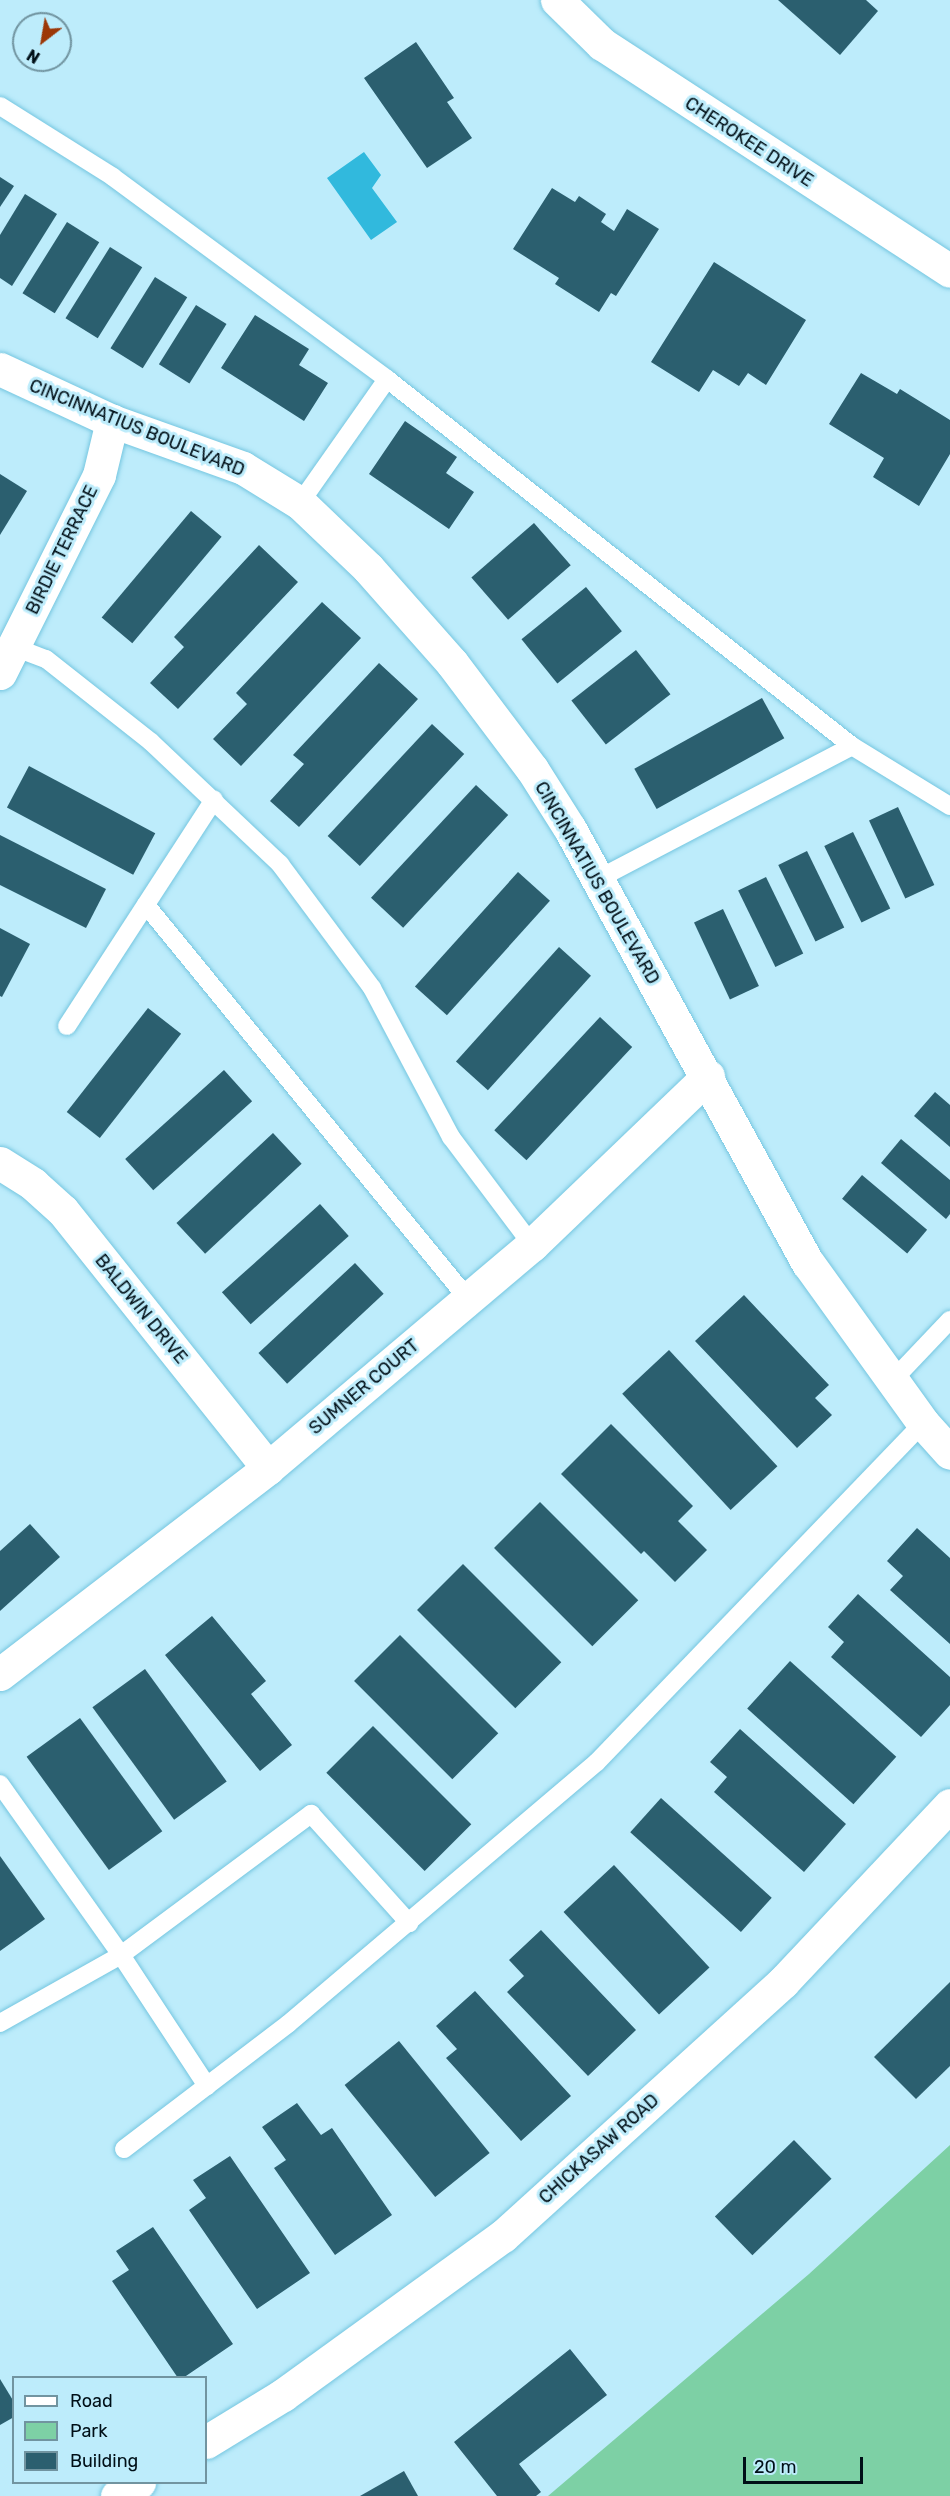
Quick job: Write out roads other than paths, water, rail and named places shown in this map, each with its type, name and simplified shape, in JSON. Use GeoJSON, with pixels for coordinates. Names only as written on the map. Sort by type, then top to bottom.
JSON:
{"type":"FeatureCollection","features":[{"type":"Feature","properties":{"kind":"street","name":"CHEROKEE DRIVE"},"geometry":{"type":"LineString","coordinates":[[557,0],[602,45],[950,271]]}},
{"type":"Feature","properties":{"kind":"street","name":"CINCINNATIUS BOULEVARD"},"geometry":{"type":"LineString","coordinates":[[0,369],[112,421],[243,468],[300,503],[368,568],[452,663],[532,769],[598,879],[708,1076],[808,1263],[923,1423],[950,1453]]}},
{"type":"Feature","properties":{"kind":"street","name":"BIRDIE TERRACE"},"geometry":{"type":"LineString","coordinates":[[5,654],[99,475],[112,421]]}},
{"type":"Feature","properties":{"kind":"street","name":"SUMNER COURT"},"geometry":{"type":"LineString","coordinates":[[0,1674],[268,1468],[532,1245],[708,1076]]}},
{"type":"Feature","properties":{"kind":"street","name":"BALDWIN DRIVE"},"geometry":{"type":"LineString","coordinates":[[0,1163],[33,1184],[63,1211],[268,1468]]}},
{"type":"Feature","properties":{"kind":"street","name":"CHICKASAW ROAD"},"geometry":{"type":"LineString","coordinates":[[207,2441],[283,2395],[503,2236],[783,1982],[950,1805]]}},
{"type":"Feature","properties":{"kind":"street"},"geometry":{"type":"LineString","coordinates":[[117,2496],[136,2484]]}},
{"type":"Feature","properties":{"kind":"lane"},"geometry":{"type":"LineString","coordinates":[[0,106],[113,177],[387,379],[852,746],[950,806]]}},
{"type":"Feature","properties":{"kind":"lane"},"geometry":{"type":"LineString","coordinates":[[300,503],[387,379]]}},
{"type":"Feature","properties":{"kind":"lane"},"geometry":{"type":"LineString","coordinates":[[5,654],[46,659],[151,742],[280,864],[372,988],[451,1137],[532,1245]]}},
{"type":"Feature","properties":{"kind":"lane"},"geometry":{"type":"LineString","coordinates":[[598,879],[852,746]]}},
{"type":"Feature","properties":{"kind":"lane"},"geometry":{"type":"LineString","coordinates":[[68,1026],[214,801]]}},
{"type":"Feature","properties":{"kind":"lane"},"geometry":{"type":"LineString","coordinates":[[146,905],[468,1299]]}},
{"type":"Feature","properties":{"kind":"lane"},"geometry":{"type":"LineString","coordinates":[[893,1380],[950,1320]]}},
{"type":"Feature","properties":{"kind":"lane"},"geometry":{"type":"LineString","coordinates":[[124,2149],[288,2024],[597,1762],[923,1423]]}},
{"type":"Feature","properties":{"kind":"lane"},"geometry":{"type":"LineString","coordinates":[[0,1784],[121,1955],[207,2086]]}},
{"type":"Feature","properties":{"kind":"lane"},"geometry":{"type":"LineString","coordinates":[[0,2024],[121,1955],[311,1814],[409,1923]]}},
{"type":"Feature","properties":{"kind":"water"},"geometry":{"type":"Polygon","coordinates":[[[364,152],[381,175],[372,188],[397,222],[371,240],[327,178],[364,152]]]}}]}
